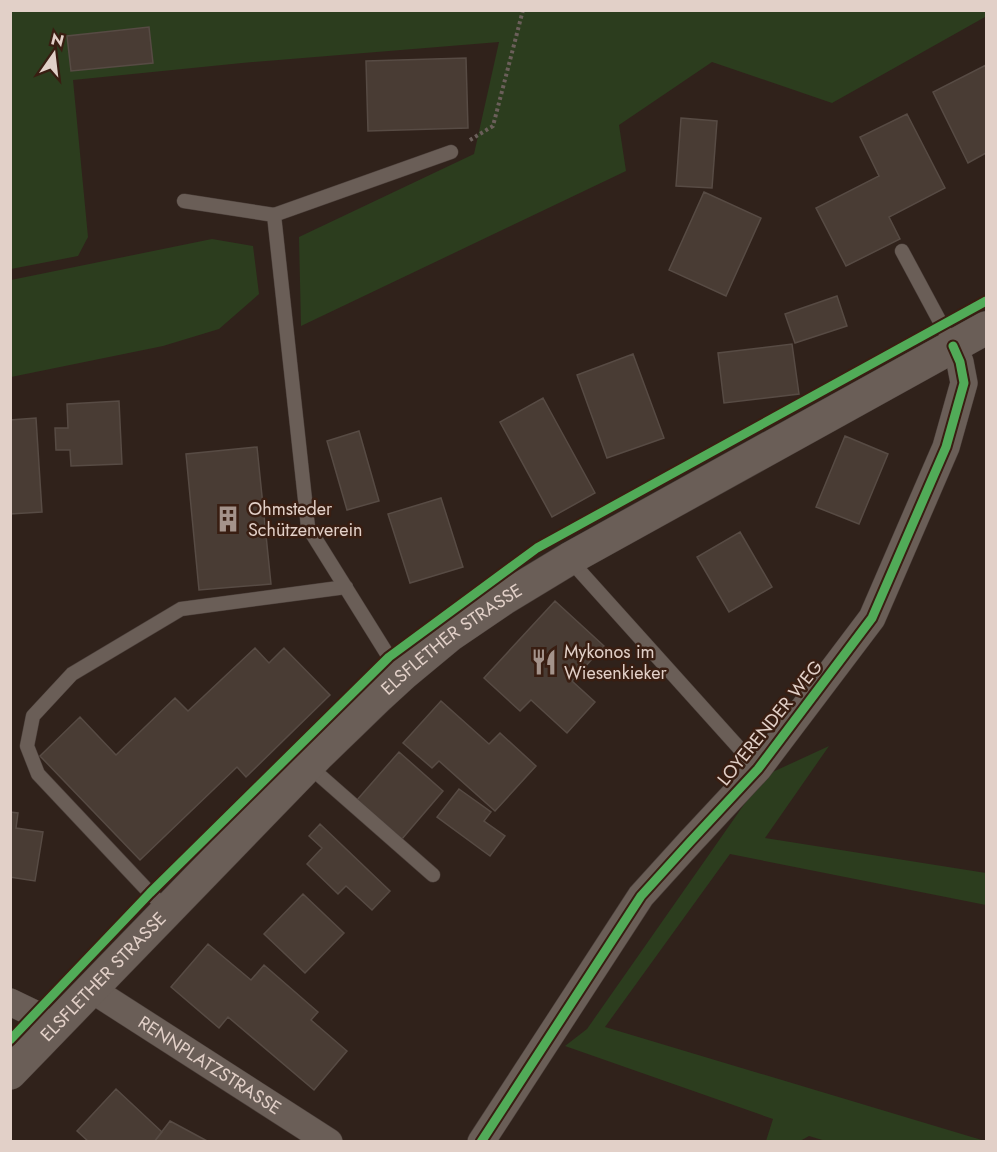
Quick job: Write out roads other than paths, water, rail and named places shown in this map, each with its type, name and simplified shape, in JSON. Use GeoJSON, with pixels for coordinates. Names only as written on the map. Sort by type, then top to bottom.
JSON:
{"type":"FeatureCollection","features":[{"type":"Feature","properties":{"kind":"main road","name":"ELSFLETHER STRASSE"},"geometry":{"type":"LineString","coordinates":[[10,1073],[309,766],[403,674],[450,635],[494,604],[569,559],[987,328]]}},
{"type":"Feature","properties":{"kind":"street","name":"LOYERENDER WEG"},"geometry":{"type":"LineString","coordinates":[[481,1142],[641,896],[758,769],[872,618],[946,447],[964,382],[960,362],[953,346]]}},
{"type":"Feature","properties":{"kind":"street","name":"RENNPLATZSTRASSE"},"geometry":{"type":"LineString","coordinates":[[91,989],[329,1142]]}},
{"type":"Feature","properties":{"kind":"street"},"geometry":{"type":"LineString","coordinates":[[10,1002],[35,1014],[53,1030]]}},
{"type":"Feature","properties":{"kind":"lane"},"geometry":{"type":"LineString","coordinates":[[184,201],[274,215],[451,153]]}},
{"type":"Feature","properties":{"kind":"lane"},"geometry":{"type":"LineString","coordinates":[[274,215],[308,526],[388,657],[403,674]]}},
{"type":"Feature","properties":{"kind":"lane"},"geometry":{"type":"LineString","coordinates":[[902,251],[953,346]]}},
{"type":"Feature","properties":{"kind":"lane"},"geometry":{"type":"LineString","coordinates":[[569,559],[758,769]]}},
{"type":"Feature","properties":{"kind":"lane"},"geometry":{"type":"LineString","coordinates":[[168,910],[38,774],[27,746],[33,716],[72,674],[181,609],[346,587]]}},
{"type":"Feature","properties":{"kind":"lane"},"geometry":{"type":"LineString","coordinates":[[309,766],[433,875]]}},
{"type":"Feature","properties":{"kind":"place","name":"Ohmsteder Schützenverein"},"geometry":{"type":"Point","coordinates":[228,519]}},
{"type":"Feature","properties":{"kind":"place","name":"Mykonos im Wiesenkieker"},"geometry":{"type":"Point","coordinates":[544,662]}}]}
